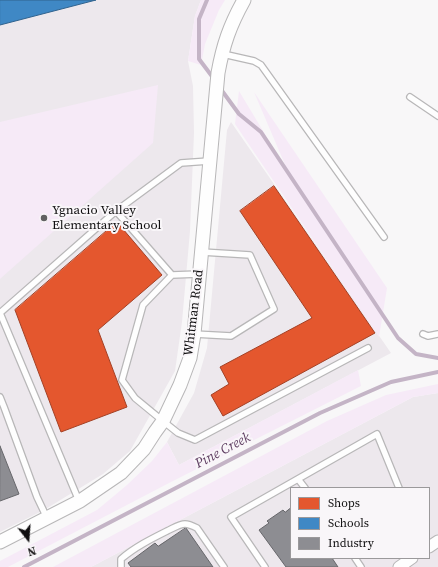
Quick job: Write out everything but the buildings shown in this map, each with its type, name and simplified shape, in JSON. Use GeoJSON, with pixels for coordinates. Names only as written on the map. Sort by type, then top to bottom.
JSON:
{"type":"FeatureCollection","features":[{"type":"Feature","properties":{"kind":"street","name":"Whitman Road"},"geometry":{"type":"LineString","coordinates":[[0,542],[80,501],[121,473],[144,449],[163,422],[180,385],[190,358],[194,334],[218,73],[228,33],[244,0]]}},
{"type":"Feature","properties":{"kind":"street"},"geometry":{"type":"LineString","coordinates":[[399,567],[411,559]]}},
{"type":"Feature","properties":{"kind":"lane"},"geometry":{"type":"LineString","coordinates":[[222,54],[254,61],[261,65],[384,236]]}},
{"type":"Feature","properties":{"kind":"lane"},"geometry":{"type":"LineString","coordinates":[[410,97],[438,116]]}},
{"type":"Feature","properties":{"kind":"lane"},"geometry":{"type":"LineString","coordinates":[[80,501],[0,313],[116,211],[181,163],[209,161]]}},
{"type":"Feature","properties":{"kind":"lane"},"geometry":{"type":"LineString","coordinates":[[116,211],[172,274]]}},
{"type":"Feature","properties":{"kind":"lane"},"geometry":{"type":"LineString","coordinates":[[194,334],[231,336],[274,309],[250,255],[201,252]]}},
{"type":"Feature","properties":{"kind":"lane"},"geometry":{"type":"LineString","coordinates":[[199,274],[172,274],[143,305],[122,380],[135,398],[178,433],[195,440],[368,348]]}},
{"type":"Feature","properties":{"kind":"lane"},"geometry":{"type":"LineString","coordinates":[[423,334],[428,336],[438,334]]}},
{"type":"Feature","properties":{"kind":"lane"},"geometry":{"type":"LineString","coordinates":[[0,398],[37,497],[47,518]]}},
{"type":"Feature","properties":{"kind":"lane"},"geometry":{"type":"LineString","coordinates":[[265,567],[231,517],[377,434],[399,487]]}},
{"type":"Feature","properties":{"kind":"lane"},"geometry":{"type":"LineString","coordinates":[[298,479],[304,487]]}},
{"type":"Feature","properties":{"kind":"lane"},"geometry":{"type":"LineString","coordinates":[[120,567],[121,559],[128,553],[151,539],[184,524],[197,528],[224,567]]}},
{"type":"Feature","properties":{"kind":"shaded area"},"geometry":{"type":"Polygon","coordinates":[[[0,0],[201,0],[195,16],[188,61],[193,86],[194,133],[190,231],[182,322],[175,371],[130,451],[103,474],[44,510],[0,532],[0,0]]]}},
{"type":"Feature","properties":{"kind":"shaded area"},"geometry":{"type":"Polygon","coordinates":[[[201,0],[225,0],[219,10],[205,44],[201,65],[188,61],[195,16],[201,0]]]}},
{"type":"Feature","properties":{"kind":"shaded area"},"geometry":{"type":"Polygon","coordinates":[[[158,85],[153,143],[0,279],[0,122],[158,85]]]}},
{"type":"Feature","properties":{"kind":"shaded area"},"geometry":{"type":"Polygon","coordinates":[[[239,91],[289,174],[254,92],[387,288],[379,337],[235,124],[239,91]]]}},
{"type":"Feature","properties":{"kind":"shaded area"},"geometry":{"type":"Polygon","coordinates":[[[231,122],[391,353],[179,465],[167,442],[194,393],[207,348],[227,130],[231,122]]]}},
{"type":"Feature","properties":{"kind":"shaded area"},"geometry":{"type":"Polygon","coordinates":[[[358,370],[361,386],[171,482],[8,567],[0,567],[0,561],[97,510],[127,485],[152,461],[167,442],[179,465],[358,370]]]}},
{"type":"Feature","properties":{"kind":"shaded area"},"geometry":{"type":"Polygon","coordinates":[[[438,384],[438,393],[413,397],[91,567],[53,567],[327,421],[386,395],[438,384]]]}},
{"type":"Feature","properties":{"kind":"shaded area"},"geometry":{"type":"Polygon","coordinates":[[[438,393],[438,567],[91,567],[413,397],[438,393]]]}},
{"type":"Feature","properties":{"kind":"waterway"},"geometry":{"type":"LineString","coordinates":[[207,0],[199,19],[199,59],[214,79]]}},
{"type":"Feature","properties":{"kind":"waterway"},"geometry":{"type":"LineString","coordinates":[[220,88],[239,114],[261,132],[398,338],[416,354],[438,358]]}},
{"type":"Feature","properties":{"kind":"waterway","name":"Pine Creek"},"geometry":{"type":"LineString","coordinates":[[24,567],[320,413],[391,382],[438,372]]}},
{"type":"Feature","properties":{"kind":"place","name":"Ygnacio Valley Elementary School"},"geometry":{"type":"Point","coordinates":[44,218]}}]}
